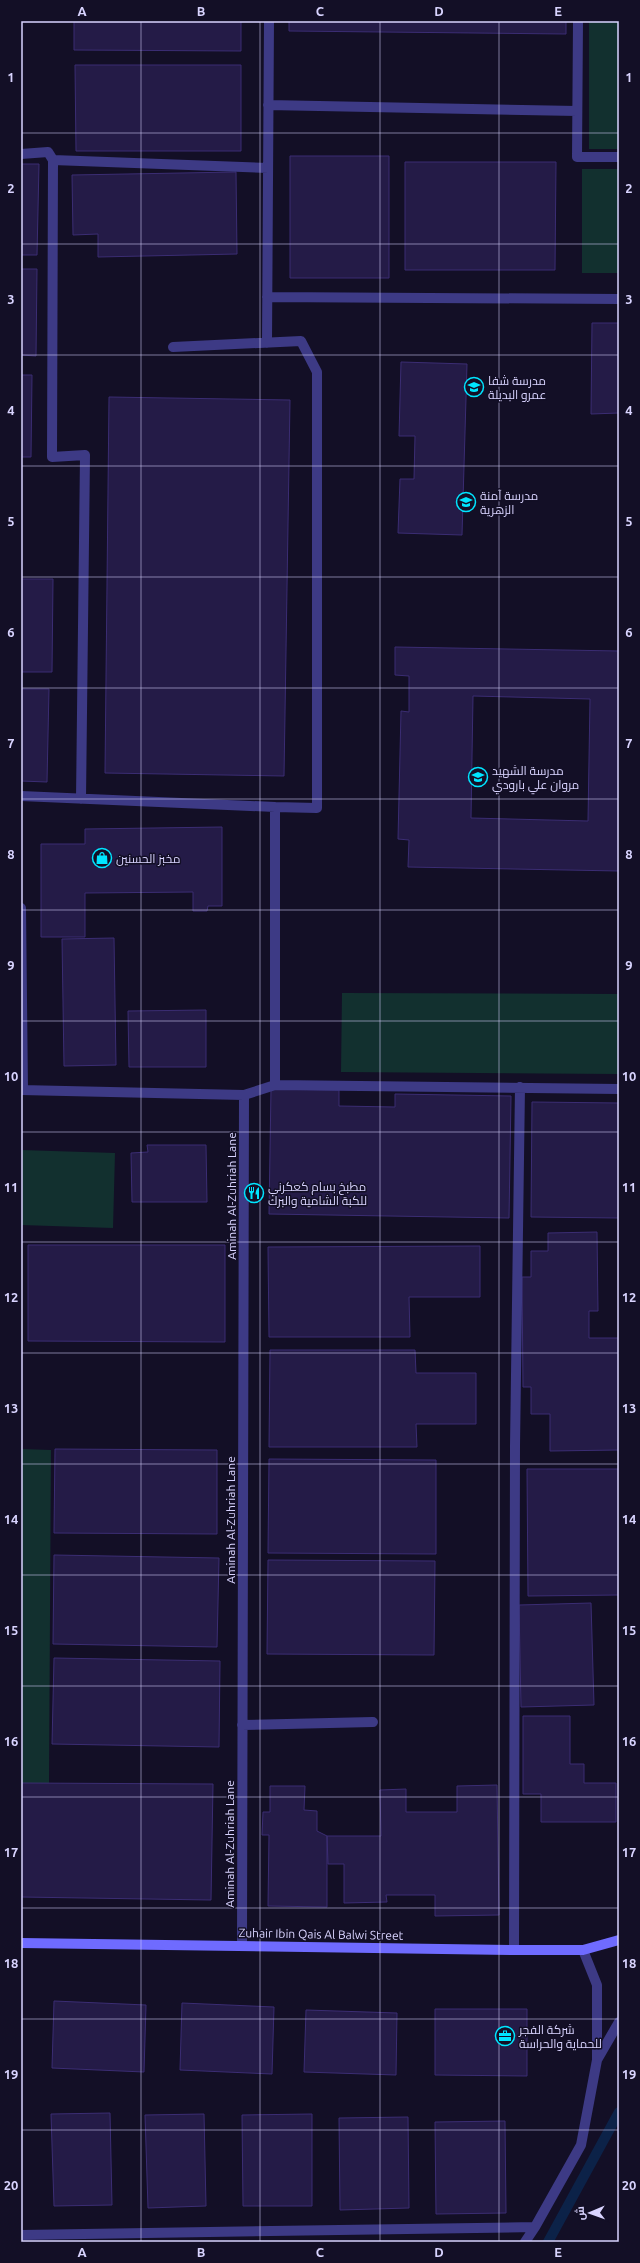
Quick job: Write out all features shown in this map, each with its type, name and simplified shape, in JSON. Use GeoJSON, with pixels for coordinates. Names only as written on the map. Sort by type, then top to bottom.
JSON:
{"type":"FeatureCollection","features":[{"type":"Feature","properties":{"kind":"main road","name":"Zuhair Ibin Qais Al Balwi Street"},"geometry":{"type":"LineString","coordinates":[[21,1943],[583,1950],[619,1940]]}},
{"type":"Feature","properties":{"kind":"street"},"geometry":{"type":"LineString","coordinates":[[267,343],[269,21]]}},
{"type":"Feature","properties":{"kind":"street"},"geometry":{"type":"LineString","coordinates":[[578,21],[577,157],[619,157]]}},
{"type":"Feature","properties":{"kind":"street"},"geometry":{"type":"LineString","coordinates":[[268,105],[578,111]]}},
{"type":"Feature","properties":{"kind":"street"},"geometry":{"type":"LineString","coordinates":[[21,154],[48,152],[53,160],[52,458],[85,455],[80,799]]}},
{"type":"Feature","properties":{"kind":"street"},"geometry":{"type":"LineString","coordinates":[[53,160],[268,168]]}},
{"type":"Feature","properties":{"kind":"street"},"geometry":{"type":"LineString","coordinates":[[267,297],[619,299]]}},
{"type":"Feature","properties":{"kind":"street"},"geometry":{"type":"LineString","coordinates":[[21,796],[317,808],[317,372],[301,341],[172,347]]}},
{"type":"Feature","properties":{"kind":"street"},"geometry":{"type":"LineString","coordinates":[[275,807],[275,1084]]}},
{"type":"Feature","properties":{"kind":"street"},"geometry":{"type":"LineString","coordinates":[[21,908],[22,1090],[244,1095],[275,1084],[619,1089]]}},
{"type":"Feature","properties":{"kind":"street"},"geometry":{"type":"LineString","coordinates":[[514,1950],[515,1446],[520,1087]]}},
{"type":"Feature","properties":{"kind":"street","name":"Aminah Al-Zuhriah Lane"},"geometry":{"type":"LineString","coordinates":[[242,1945],[244,1095]]}},
{"type":"Feature","properties":{"kind":"street"},"geometry":{"type":"LineString","coordinates":[[242,1726],[373,1722]]}},
{"type":"Feature","properties":{"kind":"street"},"geometry":{"type":"LineString","coordinates":[[525,2242],[536,2227],[581,2145],[597,2060],[597,1985],[583,1950]]}},
{"type":"Feature","properties":{"kind":"street"},"geometry":{"type":"LineString","coordinates":[[597,2060],[619,2022]]}},
{"type":"Feature","properties":{"kind":"street"},"geometry":{"type":"LineString","coordinates":[[21,2234],[536,2227]]}},
{"type":"Feature","properties":{"kind":"green space"},"geometry":{"type":"Polygon","coordinates":[[[589,21],[619,21],[619,149],[589,149],[589,21]]]}},
{"type":"Feature","properties":{"kind":"green space"},"geometry":{"type":"Polygon","coordinates":[[[582,169],[619,169],[619,273],[582,273],[582,169]]]}},
{"type":"Feature","properties":{"kind":"green space"},"geometry":{"type":"Polygon","coordinates":[[[342,993],[619,994],[619,1074],[341,1072],[342,993]]]}},
{"type":"Feature","properties":{"kind":"green space"},"geometry":{"type":"Polygon","coordinates":[[[21,1150],[115,1153],[113,1228],[21,1225],[21,1150]]]}},
{"type":"Feature","properties":{"kind":"green space"},"geometry":{"type":"Polygon","coordinates":[[[21,1449],[51,1450],[49,1783],[21,1783],[21,1449]]]}},
{"type":"Feature","properties":{"kind":"building"},"geometry":{"type":"Polygon","coordinates":[[[74,21],[241,21],[241,51],[74,50],[74,21]]]}},
{"type":"Feature","properties":{"kind":"building"},"geometry":{"type":"Polygon","coordinates":[[[289,21],[566,21],[566,34],[289,31],[289,21]]]}},
{"type":"Feature","properties":{"kind":"building"},"geometry":{"type":"Polygon","coordinates":[[[75,65],[241,65],[241,151],[76,151],[75,65]]]}},
{"type":"Feature","properties":{"kind":"building"},"geometry":{"type":"Polygon","coordinates":[[[290,156],[389,156],[389,278],[290,278],[290,156]]]}},
{"type":"Feature","properties":{"kind":"building"},"geometry":{"type":"Polygon","coordinates":[[[405,162],[556,162],[555,270],[405,270],[405,162]]]}},
{"type":"Feature","properties":{"kind":"building"},"geometry":{"type":"Polygon","coordinates":[[[21,164],[39,164],[37,255],[21,255],[21,164]]]}},
{"type":"Feature","properties":{"kind":"building"},"geometry":{"type":"Polygon","coordinates":[[[236,172],[237,254],[98,257],[98,234],[73,235],[72,175],[236,172]]]}},
{"type":"Feature","properties":{"kind":"building"},"geometry":{"type":"Polygon","coordinates":[[[21,269],[37,269],[36,356],[21,355],[21,269]]]}},
{"type":"Feature","properties":{"kind":"building"},"geometry":{"type":"Polygon","coordinates":[[[592,323],[619,323],[619,413],[591,414],[592,323]]]}},
{"type":"Feature","properties":{"kind":"building"},"geometry":{"type":"Polygon","coordinates":[[[401,362],[467,364],[462,535],[398,533],[400,479],[414,479],[415,436],[399,436],[401,362]]]}},
{"type":"Feature","properties":{"kind":"building"},"geometry":{"type":"Polygon","coordinates":[[[21,375],[32,375],[31,457],[21,457],[21,375]]]}},
{"type":"Feature","properties":{"kind":"building"},"geometry":{"type":"Polygon","coordinates":[[[109,397],[290,400],[284,776],[105,773],[109,397]]]}},
{"type":"Feature","properties":{"kind":"building"},"geometry":{"type":"Polygon","coordinates":[[[21,579],[53,579],[52,672],[21,672],[21,579]]]}},
{"type":"Feature","properties":{"kind":"building"},"geometry":{"type":"Polygon","coordinates":[[[395,647],[619,651],[619,871],[408,867],[409,840],[398,839],[401,711],[409,712],[409,676],[395,675],[395,647]],[[473,696],[471,818],[588,821],[590,699],[473,696]]]}},
{"type":"Feature","properties":{"kind":"building"},"geometry":{"type":"Polygon","coordinates":[[[21,689],[49,689],[47,782],[21,781],[21,689]]]}},
{"type":"Feature","properties":{"kind":"building"},"geometry":{"type":"Polygon","coordinates":[[[222,827],[222,906],[208,906],[207,911],[193,911],[193,892],[85,893],[85,937],[41,937],[41,844],[85,844],[85,829],[222,827]]]}},
{"type":"Feature","properties":{"kind":"building"},"geometry":{"type":"Polygon","coordinates":[[[114,938],[116,1065],[64,1066],[62,939],[114,938]]]}},
{"type":"Feature","properties":{"kind":"building"},"geometry":{"type":"Polygon","coordinates":[[[206,1010],[206,1067],[129,1067],[128,1011],[206,1010]]]}},
{"type":"Feature","properties":{"kind":"building"},"geometry":{"type":"Polygon","coordinates":[[[271,1089],[339,1090],[339,1106],[395,1107],[395,1094],[511,1096],[509,1218],[269,1214],[271,1089]]]}},
{"type":"Feature","properties":{"kind":"building"},"geometry":{"type":"Polygon","coordinates":[[[532,1102],[619,1103],[619,1218],[531,1217],[532,1102]]]}},
{"type":"Feature","properties":{"kind":"building"},"geometry":{"type":"Polygon","coordinates":[[[147,1145],[206,1145],[207,1202],[132,1202],[131,1153],[148,1152],[147,1145]]]}},
{"type":"Feature","properties":{"kind":"building"},"geometry":{"type":"Polygon","coordinates":[[[597,1232],[598,1311],[589,1311],[589,1338],[619,1338],[619,1450],[550,1451],[550,1414],[531,1414],[531,1387],[523,1387],[522,1277],[531,1277],[531,1251],[548,1251],[548,1233],[597,1232]]]}},
{"type":"Feature","properties":{"kind":"building"},"geometry":{"type":"Polygon","coordinates":[[[28,1245],[225,1245],[225,1342],[28,1341],[28,1245]]]}},
{"type":"Feature","properties":{"kind":"building"},"geometry":{"type":"Polygon","coordinates":[[[480,1246],[480,1297],[409,1297],[410,1337],[269,1337],[268,1247],[480,1246]]]}},
{"type":"Feature","properties":{"kind":"building"},"geometry":{"type":"Polygon","coordinates":[[[270,1350],[415,1350],[416,1373],[476,1373],[476,1424],[416,1424],[417,1447],[269,1447],[270,1350]]]}},
{"type":"Feature","properties":{"kind":"building"},"geometry":{"type":"Polygon","coordinates":[[[55,1449],[217,1450],[217,1534],[54,1533],[55,1449]]]}},
{"type":"Feature","properties":{"kind":"building"},"geometry":{"type":"Polygon","coordinates":[[[269,1459],[436,1460],[436,1554],[268,1553],[269,1459]]]}},
{"type":"Feature","properties":{"kind":"building"},"geometry":{"type":"Polygon","coordinates":[[[527,1469],[619,1469],[619,1595],[528,1596],[527,1469]]]}},
{"type":"Feature","properties":{"kind":"building"},"geometry":{"type":"Polygon","coordinates":[[[54,1555],[219,1558],[217,1647],[53,1644],[54,1555]]]}},
{"type":"Feature","properties":{"kind":"building"},"geometry":{"type":"Polygon","coordinates":[[[268,1560],[435,1561],[434,1655],[267,1654],[268,1560]]]}},
{"type":"Feature","properties":{"kind":"building"},"geometry":{"type":"Polygon","coordinates":[[[591,1603],[594,1705],[521,1707],[519,1605],[591,1603]]]}},
{"type":"Feature","properties":{"kind":"building"},"geometry":{"type":"Polygon","coordinates":[[[54,1658],[220,1661],[219,1747],[52,1744],[54,1658]]]}},
{"type":"Feature","properties":{"kind":"building"},"geometry":{"type":"Polygon","coordinates":[[[523,1716],[570,1716],[570,1764],[584,1764],[584,1783],[616,1783],[616,1822],[541,1822],[541,1794],[523,1794],[523,1716]]]}},
{"type":"Feature","properties":{"kind":"building"},"geometry":{"type":"Polygon","coordinates":[[[21,1783],[213,1784],[211,1900],[21,1897],[21,1783]]]}},
{"type":"Feature","properties":{"kind":"building"},"geometry":{"type":"Polygon","coordinates":[[[497,1785],[499,1915],[435,1916],[435,1895],[386,1895],[387,1902],[344,1903],[344,1864],[328,1864],[327,1836],[381,1836],[380,1790],[406,1789],[406,1812],[457,1812],[457,1786],[497,1785]]]}},
{"type":"Feature","properties":{"kind":"building"},"geometry":{"type":"Polygon","coordinates":[[[270,1786],[305,1786],[304,1810],[317,1811],[317,1831],[327,1836],[327,1907],[268,1906],[269,1835],[262,1835],[263,1812],[270,1812],[270,1786]]]}},
{"type":"Feature","properties":{"kind":"building"},"geometry":{"type":"Polygon","coordinates":[[[54,2001],[146,2005],[144,2072],[52,2068],[54,2001]]]}},
{"type":"Feature","properties":{"kind":"building"},"geometry":{"type":"Polygon","coordinates":[[[182,2003],[274,2007],[272,2074],[180,2070],[182,2003]]]}},
{"type":"Feature","properties":{"kind":"building"},"geometry":{"type":"Polygon","coordinates":[[[435,2009],[527,2009],[527,2076],[435,2075],[435,2009]]]}},
{"type":"Feature","properties":{"kind":"building"},"geometry":{"type":"Polygon","coordinates":[[[306,2010],[397,2013],[396,2075],[304,2072],[306,2010]]]}},
{"type":"Feature","properties":{"kind":"building"},"geometry":{"type":"Polygon","coordinates":[[[110,2113],[112,2205],[54,2206],[51,2114],[110,2113]]]}},
{"type":"Feature","properties":{"kind":"building"},"geometry":{"type":"Polygon","coordinates":[[[204,2114],[206,2206],[148,2208],[145,2115],[204,2114]]]}},
{"type":"Feature","properties":{"kind":"building"},"geometry":{"type":"Polygon","coordinates":[[[312,2114],[312,2206],[243,2206],[242,2115],[312,2114]]]}},
{"type":"Feature","properties":{"kind":"building"},"geometry":{"type":"Polygon","coordinates":[[[408,2117],[409,2208],[340,2210],[339,2118],[408,2117]]]}},
{"type":"Feature","properties":{"kind":"building"},"geometry":{"type":"Polygon","coordinates":[[[505,2121],[506,2213],[436,2214],[435,2122],[505,2121]]]}},
{"type":"Feature","properties":{"kind":"waterway"},"geometry":{"type":"LineString","coordinates":[[548,2242],[619,2112]]}},
{"type":"Feature","properties":{"kind":"place","name":"مدرسة شفا عمرو البديلة"},"geometry":{"type":"Point","coordinates":[474,387]}},
{"type":"Feature","properties":{"kind":"place","name":"مدرسة آمنة الزهرية"},"geometry":{"type":"Point","coordinates":[466,502]}},
{"type":"Feature","properties":{"kind":"place","name":"مدرسة الشهيد مروان علي بارودي"},"geometry":{"type":"Point","coordinates":[478,777]}},
{"type":"Feature","properties":{"kind":"place","name":"مخبز الحسنين"},"geometry":{"type":"Point","coordinates":[102,858]}},
{"type":"Feature","properties":{"kind":"place","name":"مطبخ بسام كعكرني للكبة الشامية والبرك"},"geometry":{"type":"Point","coordinates":[254,1193]}},
{"type":"Feature","properties":{"kind":"place","name":"شركة الفجر للحماية والحراسة"},"geometry":{"type":"Point","coordinates":[505,2036]}}]}
